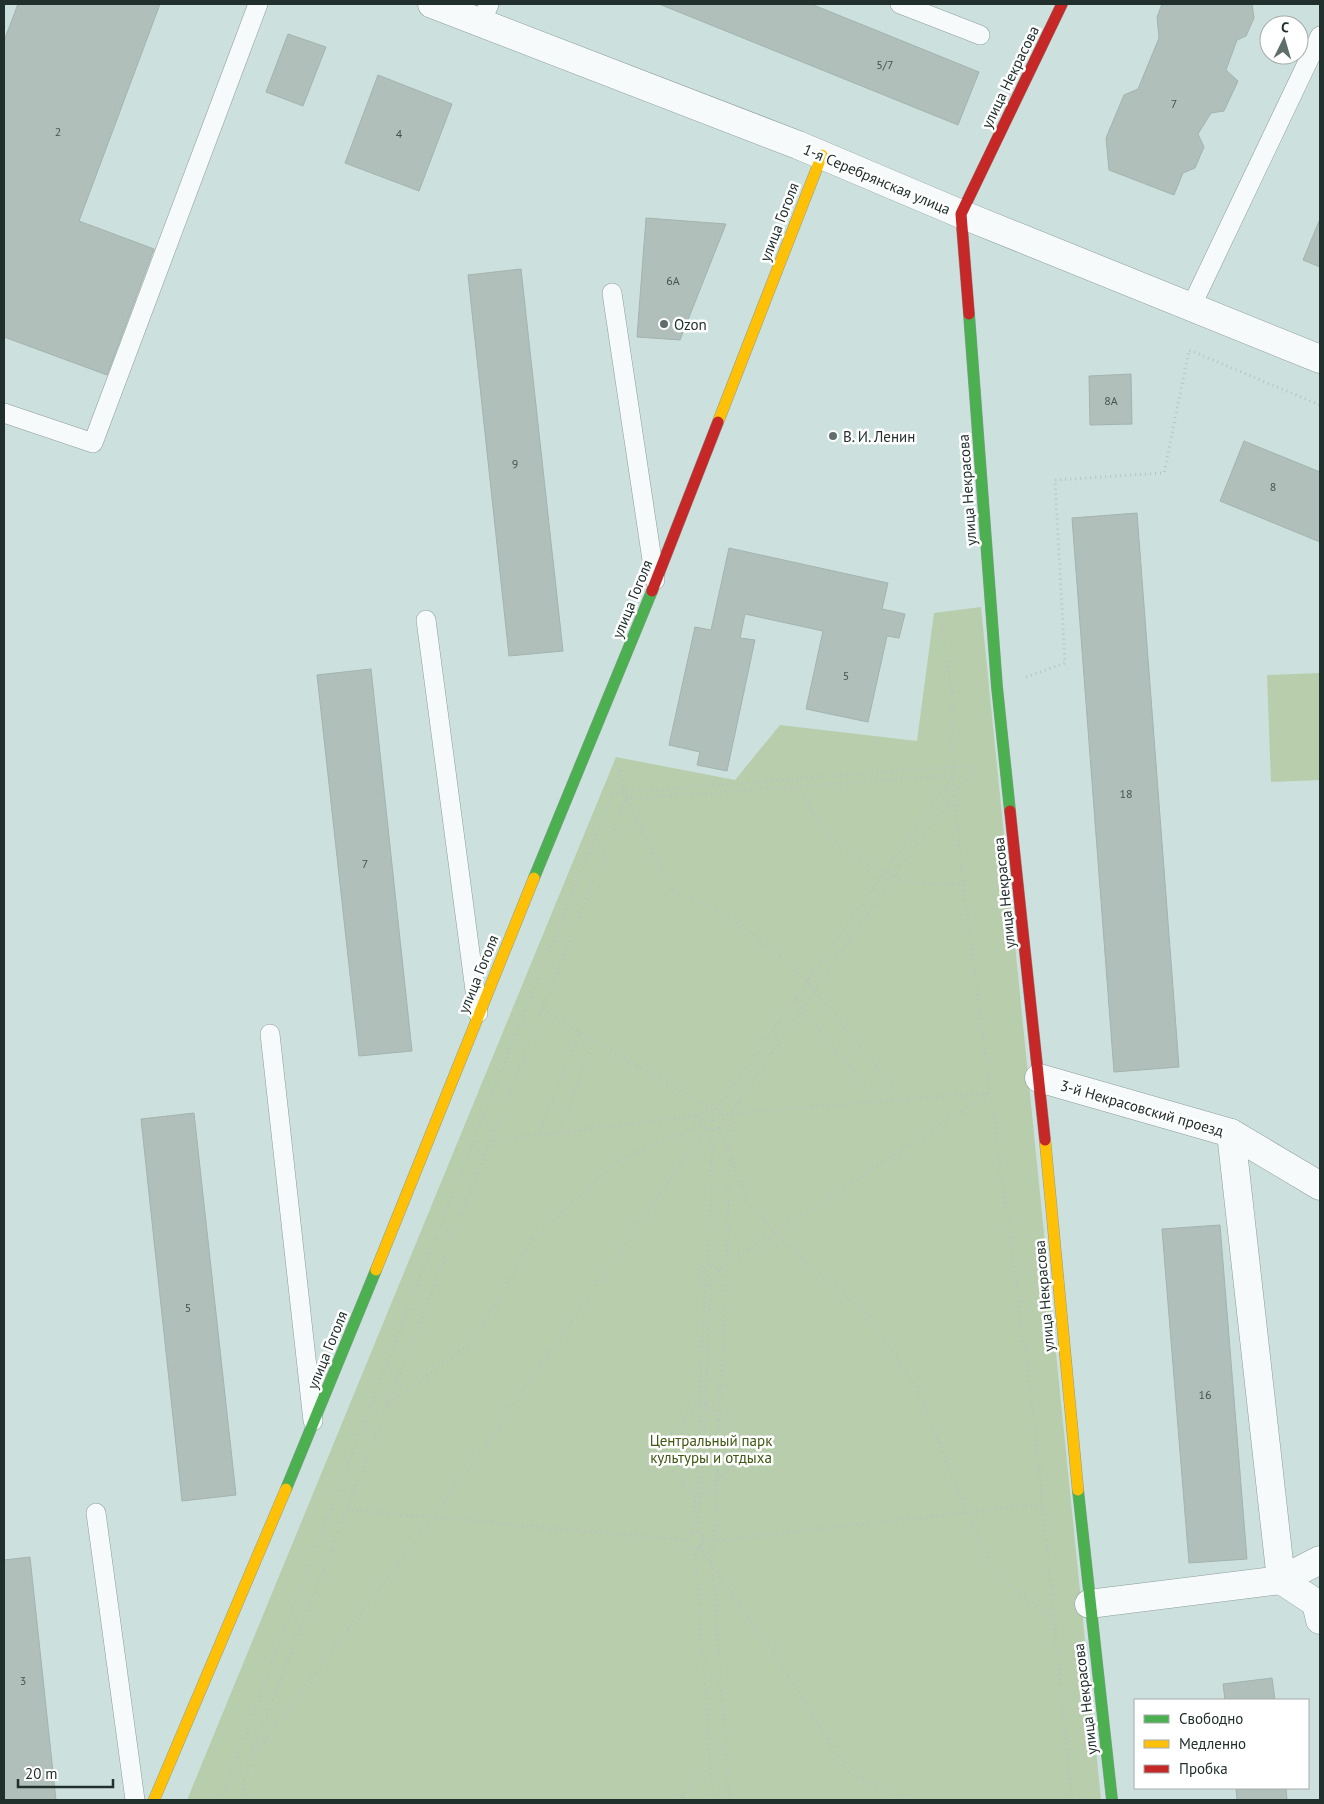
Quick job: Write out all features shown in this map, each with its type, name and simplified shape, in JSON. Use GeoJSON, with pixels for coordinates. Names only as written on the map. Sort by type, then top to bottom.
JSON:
{"type":"FeatureCollection","features":[{"type":"Feature","properties":{"kind":"street","name":"1-я Серебрянская улица"},"geometry":{"type":"LineString","coordinates":[[432,4],[485,13],[961,214],[1320,359]]}},
{"type":"Feature","properties":{"kind":"street","name":"улица Некрасова"},"geometry":{"type":"LineString","coordinates":[[1062,4],[961,214],[997,687],[1039,1078],[1089,1604],[1112,1800]]}},
{"type":"Feature","properties":{"kind":"street","name":"улица Гоголя"},"geometry":{"type":"LineString","coordinates":[[154,1800],[314,1424],[478,1014],[655,584],[822,155]]}},
{"type":"Feature","properties":{"kind":"street","name":"3-й Некрасовский проезд"},"geometry":{"type":"LineString","coordinates":[[1039,1078],[1231,1133],[1318,1181]]}},
{"type":"Feature","properties":{"kind":"street"},"geometry":{"type":"LineString","coordinates":[[1231,1133],[1281,1580]]}},
{"type":"Feature","properties":{"kind":"street"},"geometry":{"type":"LineString","coordinates":[[1089,1604],[1281,1580],[1320,1560]]}},
{"type":"Feature","properties":{"kind":"street"},"geometry":{"type":"LineString","coordinates":[[1281,1580],[1316,1602],[1320,1620]]}},
{"type":"Feature","properties":{"kind":"lane"},"geometry":{"type":"LineString","coordinates":[[4,412],[93,443],[258,4]]}},
{"type":"Feature","properties":{"kind":"lane"},"geometry":{"type":"LineString","coordinates":[[900,4],[980,35]]}},
{"type":"Feature","properties":{"kind":"lane"},"geometry":{"type":"LineString","coordinates":[[1191,307],[1320,36]]}},
{"type":"Feature","properties":{"kind":"lane"},"geometry":{"type":"LineString","coordinates":[[612,293],[655,584]]}},
{"type":"Feature","properties":{"kind":"lane"},"geometry":{"type":"LineString","coordinates":[[426,620],[478,1014]]}},
{"type":"Feature","properties":{"kind":"lane"},"geometry":{"type":"LineString","coordinates":[[270,1034],[314,1424]]}},
{"type":"Feature","properties":{"kind":"lane"},"geometry":{"type":"LineString","coordinates":[[96,1513],[135,1800]]}},
{"type":"Feature","properties":{"kind":"path"},"geometry":{"type":"LineString","coordinates":[[997,687],[1065,663],[1054,480],[1164,473],[1189,350],[1320,405]]}},
{"type":"Feature","properties":{"kind":"path"},"geometry":{"type":"LineString","coordinates":[[942,626],[952,692],[953,775],[956,791],[963,885],[1034,1417],[1072,1800]]}},
{"type":"Feature","properties":{"kind":"path"},"geometry":{"type":"LineString","coordinates":[[221,1800],[279,1643],[498,1079],[613,793],[963,766],[972,771],[977,780]]}},
{"type":"Feature","properties":{"kind":"path"},"geometry":{"type":"LineString","coordinates":[[620,770],[626,800],[675,894],[720,912],[750,932],[807,982],[904,1099]]}},
{"type":"Feature","properties":{"kind":"path"},"geometry":{"type":"LineString","coordinates":[[730,1800],[712,1564],[718,1481],[731,1113],[893,876],[972,771]]}},
{"type":"Feature","properties":{"kind":"path"},"geometry":{"type":"LineString","coordinates":[[626,800],[953,775]]}},
{"type":"Feature","properties":{"kind":"path"},"geometry":{"type":"LineString","coordinates":[[490,1142],[702,1115],[713,1108],[807,982],[953,775]]}},
{"type":"Feature","properties":{"kind":"path"},"geometry":{"type":"LineString","coordinates":[[793,788],[802,793],[808,800],[810,810],[831,839],[884,873],[907,882],[963,885]]}},
{"type":"Feature","properties":{"kind":"path"},"geometry":{"type":"LineString","coordinates":[[241,1800],[249,1761],[490,1142],[626,800]]}},
{"type":"Feature","properties":{"kind":"path"},"geometry":{"type":"LineString","coordinates":[[794,1000],[879,1101]]}},
{"type":"Feature","properties":{"kind":"path"},"geometry":{"type":"LineString","coordinates":[[542,1010],[722,1114],[990,1093]]}},
{"type":"Feature","properties":{"kind":"path"},"geometry":{"type":"LineString","coordinates":[[538,1136],[579,1032]]}},
{"type":"Feature","properties":{"kind":"path"},"geometry":{"type":"LineString","coordinates":[[560,1133],[594,1040]]}},
{"type":"Feature","properties":{"kind":"path"},"geometry":{"type":"LineString","coordinates":[[718,1270],[990,1093]]}},
{"type":"Feature","properties":{"kind":"path"},"geometry":{"type":"LineString","coordinates":[[702,1462],[693,1458],[692,1453],[693,1448],[698,1445],[708,1286],[713,1108]]}},
{"type":"Feature","properties":{"kind":"path"},"geometry":{"type":"LineString","coordinates":[[387,1406],[476,1339],[532,1240],[617,1160],[704,1126],[712,1130],[719,1127],[723,1121],[722,1114]]}},
{"type":"Feature","properties":{"kind":"path"},"geometry":{"type":"LineString","coordinates":[[249,1761],[479,1455],[704,1126],[702,1115]]}},
{"type":"Feature","properties":{"kind":"path"},"geometry":{"type":"LineString","coordinates":[[719,1127],[749,1205],[775,1233],[868,1314],[917,1386],[966,1512],[1000,1578],[1054,1619]]}},
{"type":"Feature","properties":{"kind":"path"},"geometry":{"type":"LineString","coordinates":[[708,1286],[699,1282],[698,1272],[702,1266],[709,1264],[718,1270]]}},
{"type":"Feature","properties":{"kind":"path"},"geometry":{"type":"LineString","coordinates":[[708,1286],[718,1281],[718,1270]]}},
{"type":"Feature","properties":{"kind":"path"},"geometry":{"type":"LineString","coordinates":[[703,1542],[698,1533],[702,1462],[708,1455],[707,1450],[703,1446],[706,1402],[708,1286]]}},
{"type":"Feature","properties":{"kind":"path"},"geometry":{"type":"LineString","coordinates":[[695,1498],[656,1449],[700,1402]]}},
{"type":"Feature","properties":{"kind":"path"},"geometry":{"type":"LineString","coordinates":[[700,1498],[744,1454],[706,1402]]}},
{"type":"Feature","properties":{"kind":"path"},"geometry":{"type":"LineString","coordinates":[[686,1540],[693,1532],[697,1461]]}},
{"type":"Feature","properties":{"kind":"path"},"geometry":{"type":"LineString","coordinates":[[686,1540],[690,1547],[695,1549],[700,1547],[703,1542],[714,1540],[1042,1504]]}},
{"type":"Feature","properties":{"kind":"path"},"geometry":{"type":"LineString","coordinates":[[347,1510],[686,1540]]}},
{"type":"Feature","properties":{"kind":"path"},"geometry":{"type":"LineString","coordinates":[[693,1532],[698,1533]]}},
{"type":"Feature","properties":{"kind":"path"},"geometry":{"type":"LineString","coordinates":[[700,1547],[786,1672],[848,1772],[911,1800]]}},
{"type":"Feature","properties":{"kind":"path"},"geometry":{"type":"LineString","coordinates":[[695,1549],[713,1800]]}},
{"type":"Feature","properties":{"kind":"path"},"geometry":{"type":"LineString","coordinates":[[678,1800],[711,1766]]}},
{"type":"Feature","properties":{"kind":"green space","name":"Центральный парк культуры и отдыха"},"geometry":{"type":"Polygon","coordinates":[[[981,607],[1101,1800],[187,1800],[616,757],[735,780],[780,725],[917,741],[934,613],[981,607]]]}},
{"type":"Feature","properties":{"kind":"green space"},"geometry":{"type":"Polygon","coordinates":[[[1320,673],[1320,780],[1271,782],[1267,675],[1320,673]]]}},
{"type":"Feature","properties":{"kind":"building"},"geometry":{"type":"Polygon","coordinates":[[[18,4],[160,4],[79,221],[154,249],[107,375],[4,337],[4,41],[18,4]]]}},
{"type":"Feature","properties":{"kind":"building"},"geometry":{"type":"Polygon","coordinates":[[[659,4],[811,4],[979,72],[958,125],[659,4]]]}},
{"type":"Feature","properties":{"kind":"building"},"geometry":{"type":"Polygon","coordinates":[[[1162,4],[1252,4],[1254,18],[1246,36],[1237,40],[1226,70],[1238,81],[1224,111],[1211,113],[1198,134],[1204,147],[1195,168],[1183,173],[1174,195],[1109,170],[1106,138],[1124,95],[1138,89],[1159,38],[1157,17],[1162,4]]]}},
{"type":"Feature","properties":{"kind":"building"},"geometry":{"type":"Polygon","coordinates":[[[288,34],[326,47],[303,106],[266,92],[288,34]]]}},
{"type":"Feature","properties":{"kind":"building"},"geometry":{"type":"Polygon","coordinates":[[[378,75],[452,104],[419,191],[345,163],[378,75]]]}},
{"type":"Feature","properties":{"kind":"building"},"geometry":{"type":"Polygon","coordinates":[[[646,218],[726,224],[680,340],[637,337],[646,218]]]}},
{"type":"Feature","properties":{"kind":"building"},"geometry":{"type":"Polygon","coordinates":[[[1320,219],[1320,267],[1303,260],[1320,219]]]}},
{"type":"Feature","properties":{"kind":"building"},"geometry":{"type":"Polygon","coordinates":[[[521,269],[563,651],[509,656],[468,275],[521,269]]]}},
{"type":"Feature","properties":{"kind":"building"},"geometry":{"type":"Polygon","coordinates":[[[1131,374],[1132,424],[1090,425],[1089,376],[1131,374]]]}},
{"type":"Feature","properties":{"kind":"building"},"geometry":{"type":"Polygon","coordinates":[[[1244,441],[1320,472],[1320,542],[1220,501],[1244,441]]]}},
{"type":"Feature","properties":{"kind":"building"},"geometry":{"type":"Polygon","coordinates":[[[1137,513],[1179,1067],[1114,1072],[1072,518],[1137,513]]]}},
{"type":"Feature","properties":{"kind":"building"},"geometry":{"type":"Polygon","coordinates":[[[729,548],[888,583],[882,609],[905,614],[899,638],[887,636],[868,722],[806,709],[823,631],[745,614],[740,638],[755,640],[727,771],[697,765],[700,752],[669,745],[695,627],[711,630],[729,548]]]}},
{"type":"Feature","properties":{"kind":"building"},"geometry":{"type":"Polygon","coordinates":[[[371,669],[412,1051],[359,1056],[317,675],[371,669]]]}},
{"type":"Feature","properties":{"kind":"building"},"geometry":{"type":"Polygon","coordinates":[[[194,1113],[236,1495],[182,1501],[141,1119],[194,1113]]]}},
{"type":"Feature","properties":{"kind":"building"},"geometry":{"type":"Polygon","coordinates":[[[1220,1225],[1247,1559],[1189,1563],[1162,1229],[1220,1225]]]}},
{"type":"Feature","properties":{"kind":"building"},"geometry":{"type":"Polygon","coordinates":[[[30,1557],[56,1800],[4,1800],[4,1560],[30,1557]]]}},
{"type":"Feature","properties":{"kind":"building"},"geometry":{"type":"Polygon","coordinates":[[[1272,1678],[1275,1699],[1225,1699],[1223,1684],[1272,1678]]]}},
{"type":"Feature","properties":{"kind":"building"},"geometry":{"type":"Polygon","coordinates":[[[1236,1789],[1286,1789],[1287,1800],[1237,1800],[1236,1789]]]}},
{"type":"Feature","properties":{"kind":"traffic: fast"},"geometry":{"type":"LineString","coordinates":[[969,314],[997,687],[1010,811]]}},
{"type":"Feature","properties":{"kind":"traffic: fast"},"geometry":{"type":"LineString","coordinates":[[534,878],[652,591]]}},
{"type":"Feature","properties":{"kind":"traffic: fast"},"geometry":{"type":"LineString","coordinates":[[286,1489],[376,1270]]}},
{"type":"Feature","properties":{"kind":"traffic: fast"},"geometry":{"type":"LineString","coordinates":[[1078,1490],[1112,1800]]}},
{"type":"Feature","properties":{"kind":"traffic: slow"},"geometry":{"type":"LineString","coordinates":[[718,422],[822,155]]}},
{"type":"Feature","properties":{"kind":"traffic: slow"},"geometry":{"type":"LineString","coordinates":[[376,1270],[534,878]]}},
{"type":"Feature","properties":{"kind":"traffic: slow"},"geometry":{"type":"LineString","coordinates":[[1045,1140],[1078,1490]]}},
{"type":"Feature","properties":{"kind":"traffic: slow"},"geometry":{"type":"LineString","coordinates":[[154,1800],[286,1489]]}},
{"type":"Feature","properties":{"kind":"traffic: jam"},"geometry":{"type":"LineString","coordinates":[[969,314],[961,214],[1062,4]]}},
{"type":"Feature","properties":{"kind":"traffic: jam"},"geometry":{"type":"LineString","coordinates":[[652,591],[718,422]]}},
{"type":"Feature","properties":{"kind":"traffic: jam"},"geometry":{"type":"LineString","coordinates":[[1010,811],[1045,1140]]}},
{"type":"Feature","properties":{"kind":"place","name":"Ozon"},"geometry":{"type":"Point","coordinates":[664,324]}},
{"type":"Feature","properties":{"kind":"place","name":"В. И. Ленин"},"geometry":{"type":"Point","coordinates":[833,436]}}]}
